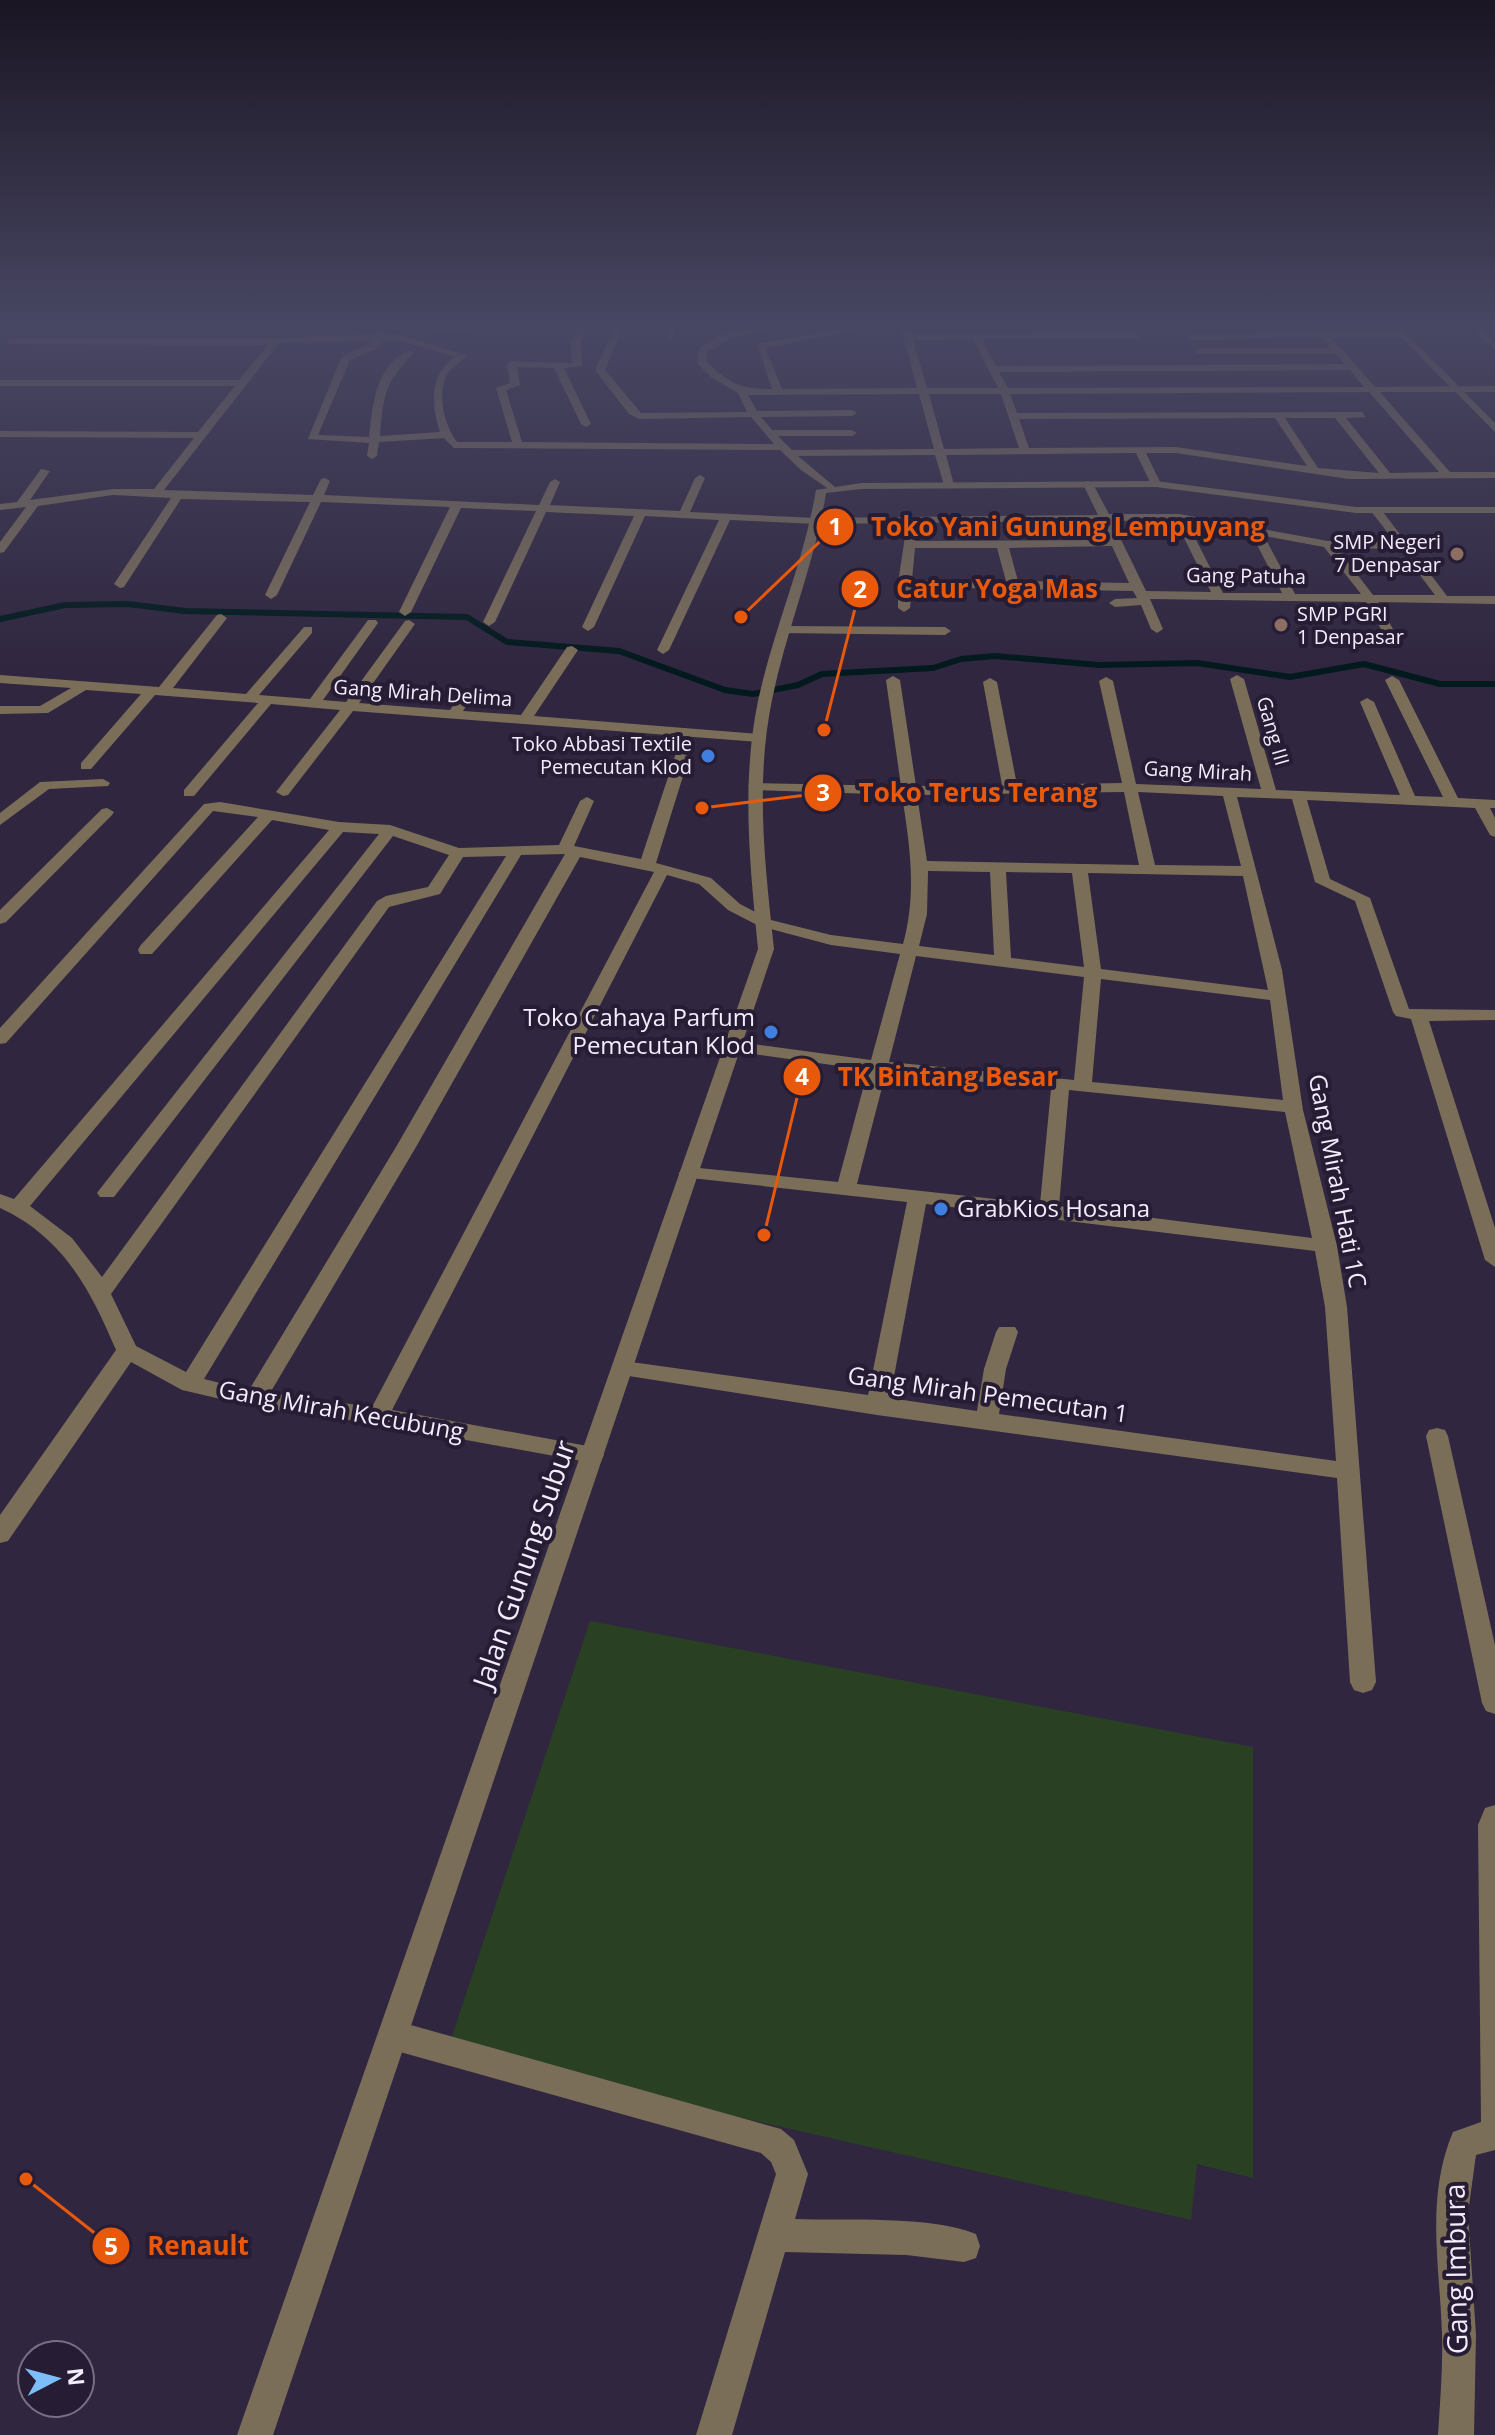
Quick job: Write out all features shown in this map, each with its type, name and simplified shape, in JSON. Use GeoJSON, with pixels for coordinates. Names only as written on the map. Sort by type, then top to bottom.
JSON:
{"type":"FeatureCollection","features":[{"type":"Feature","properties":{"kind":"street"},"geometry":{"type":"LineString","coordinates":[[158,490],[197,438]]}},
{"type":"Feature","properties":{"kind":"street"},"geometry":{"type":"LineString","coordinates":[[320,438],[409,438]]}},
{"type":"Feature","properties":{"kind":"street"},"geometry":{"type":"LineString","coordinates":[[448,438],[454,445],[859,452],[1184,451],[1315,471],[1387,476],[1495,475]]}},
{"type":"Feature","properties":{"kind":"street"},"geometry":{"type":"LineString","coordinates":[[516,438],[518,446]]}},
{"type":"Feature","properties":{"kind":"street"},"geometry":{"type":"LineString","coordinates":[[776,438],[805,468],[819,473],[830,487],[1156,484],[1376,510],[1495,510]]}},
{"type":"Feature","properties":{"kind":"street"},"geometry":{"type":"LineString","coordinates":[[854,438],[859,452]]}},
{"type":"Feature","properties":{"kind":"street"},"geometry":{"type":"LineString","coordinates":[[936,438],[949,485]]}},
{"type":"Feature","properties":{"kind":"street"},"geometry":{"type":"LineString","coordinates":[[1021,438],[1025,451]]}},
{"type":"Feature","properties":{"kind":"street"},"geometry":{"type":"LineString","coordinates":[[1293,438],[1315,471]]}},
{"type":"Feature","properties":{"kind":"street"},"geometry":{"type":"LineString","coordinates":[[1356,438],[1387,476]]}},
{"type":"Feature","properties":{"kind":"street"},"geometry":{"type":"LineString","coordinates":[[1416,438],[1447,475]]}},
{"type":"Feature","properties":{"kind":"street"},"geometry":{"type":"LineString","coordinates":[[1076,439],[1081,451]]}},
{"type":"Feature","properties":{"kind":"street"},"geometry":{"type":"LineString","coordinates":[[1151,439],[1158,451]]}},
{"type":"Feature","properties":{"kind":"street"},"geometry":{"type":"LineString","coordinates":[[372,456],[375,440]]}},
{"type":"Feature","properties":{"kind":"street"},"geometry":{"type":"LineString","coordinates":[[1140,451],[1156,484]]}},
{"type":"Feature","properties":{"kind":"street"},"geometry":{"type":"LineString","coordinates":[[20,506],[45,471]]}},
{"type":"Feature","properties":{"kind":"street"},"geometry":{"type":"LineString","coordinates":[[683,516],[700,478]]}},
{"type":"Feature","properties":{"kind":"street"},"geometry":{"type":"LineString","coordinates":[[271,595],[320,498],[325,481]]}},
{"type":"Feature","properties":{"kind":"street"},"geometry":{"type":"LineString","coordinates":[[489,622],[555,482]]}},
{"type":"Feature","properties":{"kind":"street"},"geometry":{"type":"LineString","coordinates":[[1088,484],[1107,518],[1140,594],[1151,610],[1157,629]]}},
{"type":"Feature","properties":{"kind":"street","name":"Jalan Gunung Subur"},"geometry":{"type":"LineString","coordinates":[[255,2435],[766,949],[757,868],[755,786],[759,738],[767,692],[816,521],[821,490],[830,487]]}},
{"type":"Feature","properties":{"kind":"street"},"geometry":{"type":"LineString","coordinates":[[0,507],[158,490],[178,496],[320,498],[816,521],[1179,517],[1328,544],[1401,546]]}},
{"type":"Feature","properties":{"kind":"street"},"geometry":{"type":"LineString","coordinates":[[120,584],[178,496]]}},
{"type":"Feature","properties":{"kind":"street"},"geometry":{"type":"LineString","coordinates":[[0,550],[34,504]]}},
{"type":"Feature","properties":{"kind":"street"},"geometry":{"type":"LineString","coordinates":[[283,792],[385,661],[457,504]]}},
{"type":"Feature","properties":{"kind":"street"},"geometry":{"type":"LineString","coordinates":[[1376,510],[1442,597]]}},
{"type":"Feature","properties":{"kind":"street"},"geometry":{"type":"LineString","coordinates":[[588,627],[641,514]]}},
{"type":"Feature","properties":{"kind":"street"},"geometry":{"type":"LineString","coordinates":[[1179,517],[1219,596]]}},
{"type":"Feature","properties":{"kind":"street"},"geometry":{"type":"LineString","coordinates":[[663,650],[726,518]]}},
{"type":"Feature","properties":{"kind":"street"},"geometry":{"type":"LineString","coordinates":[[904,608],[910,520]]}},
{"type":"Feature","properties":{"kind":"street"},"geometry":{"type":"LineString","coordinates":[[1255,530],[1291,598]]}},
{"type":"Feature","properties":{"kind":"street"},"geometry":{"type":"LineString","coordinates":[[910,545],[1116,543]]}},
{"type":"Feature","properties":{"kind":"street"},"geometry":{"type":"LineString","coordinates":[[1002,544],[1013,585]]}},
{"type":"Feature","properties":{"kind":"street"},"geometry":{"type":"LineString","coordinates":[[1328,544],[1369,597],[1393,640]]}},
{"type":"Feature","properties":{"kind":"street"},"geometry":{"type":"LineString","coordinates":[[904,583],[1013,585],[1140,594]]}},
{"type":"Feature","properties":{"kind":"street"},"geometry":{"type":"LineString","coordinates":[[1115,603],[1140,594]]}},
{"type":"Feature","properties":{"kind":"street","name":"Gang Patuha"},"geometry":{"type":"LineString","coordinates":[[1140,594],[1495,600]]}},
{"type":"Feature","properties":{"kind":"street"},"geometry":{"type":"LineString","coordinates":[[86,766],[221,618]]}},
{"type":"Feature","properties":{"kind":"street"},"geometry":{"type":"LineString","coordinates":[[313,705],[372,623]]}},
{"type":"Feature","properties":{"kind":"street"},"geometry":{"type":"LineString","coordinates":[[248,700],[308,630]]}},
{"type":"Feature","properties":{"kind":"street"},"geometry":{"type":"LineString","coordinates":[[783,630],[945,631]]}},
{"type":"Feature","properties":{"kind":"street"},"geometry":{"type":"LineString","coordinates":[[524,721],[572,650]]}},
{"type":"Feature","properties":{"kind":"street","name":"Gang Mirah Delima"},"geometry":{"type":"LineString","coordinates":[[0,679],[759,738]]}},
{"type":"Feature","properties":{"kind":"street","name":"Gang III"},"geometry":{"type":"LineString","coordinates":[[1237,679],[1270,794]]}},
{"type":"Feature","properties":{"kind":"street"},"geometry":{"type":"LineString","coordinates":[[846,1188],[919,914],[920,866],[893,680]]}},
{"type":"Feature","properties":{"kind":"street"},"geometry":{"type":"LineString","coordinates":[[1392,680],[1453,802]]}},
{"type":"Feature","properties":{"kind":"street"},"geometry":{"type":"LineString","coordinates":[[1106,681],[1148,868]]}},
{"type":"Feature","properties":{"kind":"street"},"geometry":{"type":"LineString","coordinates":[[990,682],[1010,787]]}},
{"type":"Feature","properties":{"kind":"street"},"geometry":{"type":"LineString","coordinates":[[0,710],[43,710],[71,691],[83,687]]}},
{"type":"Feature","properties":{"kind":"street"},"geometry":{"type":"LineString","coordinates":[[454,715],[467,694]]}},
{"type":"Feature","properties":{"kind":"street"},"geometry":{"type":"LineString","coordinates":[[189,793],[266,702]]}},
{"type":"Feature","properties":{"kind":"street"},"geometry":{"type":"LineString","coordinates":[[1367,702],[1409,800]]}},
{"type":"Feature","properties":{"kind":"street"},"geometry":{"type":"LineString","coordinates":[[378,1416],[655,867],[686,744]]}},
{"type":"Feature","properties":{"kind":"street"},"geometry":{"type":"LineString","coordinates":[[0,820],[45,785],[103,783]]}},
{"type":"Feature","properties":{"kind":"street","name":"Gang Mirah"},"geometry":{"type":"LineString","coordinates":[[755,786],[908,791],[1010,787],[1131,788],[1487,804]]}},
{"type":"Feature","properties":{"kind":"street","name":"Gang Mirah Hati 1C"},"geometry":{"type":"LineString","coordinates":[[1229,793],[1278,996],[1293,1107],[1309,1185],[1327,1246],[1336,1307],[1363,1682]]}},
{"type":"Feature","properties":{"kind":"street"},"geometry":{"type":"LineString","coordinates":[[1298,795],[1323,882],[1362,898],[1400,1010],[1404,1014],[1419,1016],[1495,1015]]}},
{"type":"Feature","properties":{"kind":"street"},"geometry":{"type":"LineString","coordinates":[[255,1399],[406,1147],[570,850],[587,801]]}},
{"type":"Feature","properties":{"kind":"street"},"geometry":{"type":"LineString","coordinates":[[1487,804],[1495,832]]}},
{"type":"Feature","properties":{"kind":"street"},"geometry":{"type":"LineString","coordinates":[[0,1039],[207,809],[220,806],[339,827],[390,830],[458,853],[570,850],[655,867],[705,881],[734,907],[765,923],[831,940],[1278,996]]}},
{"type":"Feature","properties":{"kind":"street"},"geometry":{"type":"LineString","coordinates":[[0,919],[107,812]]}},
{"type":"Feature","properties":{"kind":"street"},"geometry":{"type":"LineString","coordinates":[[146,950],[269,814]]}},
{"type":"Feature","properties":{"kind":"street"},"geometry":{"type":"LineString","coordinates":[[0,1534],[127,1351],[102,1292],[71,1246],[45,1222],[9,1204],[339,827]]}},
{"type":"Feature","properties":{"kind":"street"},"geometry":{"type":"LineString","coordinates":[[107,1193],[390,830]]}},
{"type":"Feature","properties":{"kind":"street"},"geometry":{"type":"LineString","coordinates":[[102,1292],[383,904],[392,899],[434,891],[458,853]]}},
{"type":"Feature","properties":{"kind":"street"},"geometry":{"type":"LineString","coordinates":[[190,1384],[515,853]]}},
{"type":"Feature","properties":{"kind":"street"},"geometry":{"type":"LineString","coordinates":[[920,866],[1250,871]]}},
{"type":"Feature","properties":{"kind":"street"},"geometry":{"type":"LineString","coordinates":[[998,866],[1003,961]]}},
{"type":"Feature","properties":{"kind":"street"},"geometry":{"type":"LineString","coordinates":[[1079,868],[1093,972],[1083,1084]]}},
{"type":"Feature","properties":{"kind":"street"},"geometry":{"type":"LineString","coordinates":[[1419,1016],[1495,1260]]}},
{"type":"Feature","properties":{"kind":"street"},"geometry":{"type":"LineString","coordinates":[[731,1046],[877,1066],[1293,1107]]}},
{"type":"Feature","properties":{"kind":"street"},"geometry":{"type":"LineString","coordinates":[[1049,1211],[1061,1082]]}},
{"type":"Feature","properties":{"kind":"street"},"geometry":{"type":"LineString","coordinates":[[689,1173],[1049,1211],[1327,1246]]}},
{"type":"Feature","properties":{"kind":"street"},"geometry":{"type":"LineString","coordinates":[[877,1407],[918,1197]]}},
{"type":"Feature","properties":{"kind":"street"},"geometry":{"type":"LineString","coordinates":[[987,1421],[995,1369],[1007,1332]]}},
{"type":"Feature","properties":{"kind":"street","name":"Gang Mirah Kecubung"},"geometry":{"type":"LineString","coordinates":[[127,1351],[190,1384],[255,1399],[378,1416],[593,1455]]}},
{"type":"Feature","properties":{"kind":"street","name":"Gang Mirah Pemecutan 1"},"geometry":{"type":"LineString","coordinates":[[624,1369],[1346,1471]]}},
{"type":"Feature","properties":{"kind":"street"},"geometry":{"type":"LineString","coordinates":[[1437,1436],[1495,1703]]}},
{"type":"Feature","properties":{"kind":"street"},"geometry":{"type":"LineString","coordinates":[[1495,1817],[1492,1825],[1495,2119]]}},
{"type":"Feature","properties":{"kind":"street"},"geometry":{"type":"LineString","coordinates":[[393,2035],[770,2140],[783,2151],[792,2174],[714,2435]]}},
{"type":"Feature","properties":{"kind":"street","name":"Gang Imbura"},"geometry":{"type":"LineString","coordinates":[[1456,2435],[1459,2339],[1454,2167],[1464,2143],[1492,2135],[1495,2128]]}},
{"type":"Feature","properties":{"kind":"street"},"geometry":{"type":"LineString","coordinates":[[774,2235],[906,2239],[964,2246]]}},
{"type":"Feature","properties":{"kind":"green space"},"geometry":{"type":"Polygon","coordinates":[[[590,1621],[1253,1747],[1253,2178],[1197,2164],[1191,2220],[447,2051],[590,1621]]]}},
{"type":"Feature","properties":{"kind":"waterway"},"geometry":{"type":"LineString","coordinates":[[0,619],[65,605],[128,604],[185,611],[467,617],[507,642],[619,651],[725,690],[753,694],[798,685],[822,674],[933,668],[961,659],[995,656],[1099,665],[1197,663],[1290,677],[1364,664],[1440,684],[1495,684]]}},
{"type":"Feature","properties":{"kind":"place","name":"SMP Negeri 7 Denpasar"},"geometry":{"type":"Point","coordinates":[1457,554]}},
{"type":"Feature","properties":{"kind":"place","name":"Toko Yani Gunung Lempuyang"},"geometry":{"type":"Point","coordinates":[741,617]}},
{"type":"Feature","properties":{"kind":"place","name":"SMP PGRI 1 Denpasar"},"geometry":{"type":"Point","coordinates":[1281,625]}},
{"type":"Feature","properties":{"kind":"place","name":"Catur Yoga Mas"},"geometry":{"type":"Point","coordinates":[824,730]}},
{"type":"Feature","properties":{"kind":"place","name":"Toko Abbasi Textile Pemecutan Klod"},"geometry":{"type":"Point","coordinates":[708,756]}},
{"type":"Feature","properties":{"kind":"place","name":"Toko Terus Terang"},"geometry":{"type":"Point","coordinates":[702,808]}},
{"type":"Feature","properties":{"kind":"place","name":"Toko Cahaya Parfum Pemecutan Klod"},"geometry":{"type":"Point","coordinates":[771,1032]}},
{"type":"Feature","properties":{"kind":"place","name":"GrabKios Hosana"},"geometry":{"type":"Point","coordinates":[941,1209]}},
{"type":"Feature","properties":{"kind":"place","name":"TK Bintang Besar"},"geometry":{"type":"Point","coordinates":[764,1235]}},
{"type":"Feature","properties":{"kind":"place","name":"Renault"},"geometry":{"type":"Point","coordinates":[26,2179]}}]}
